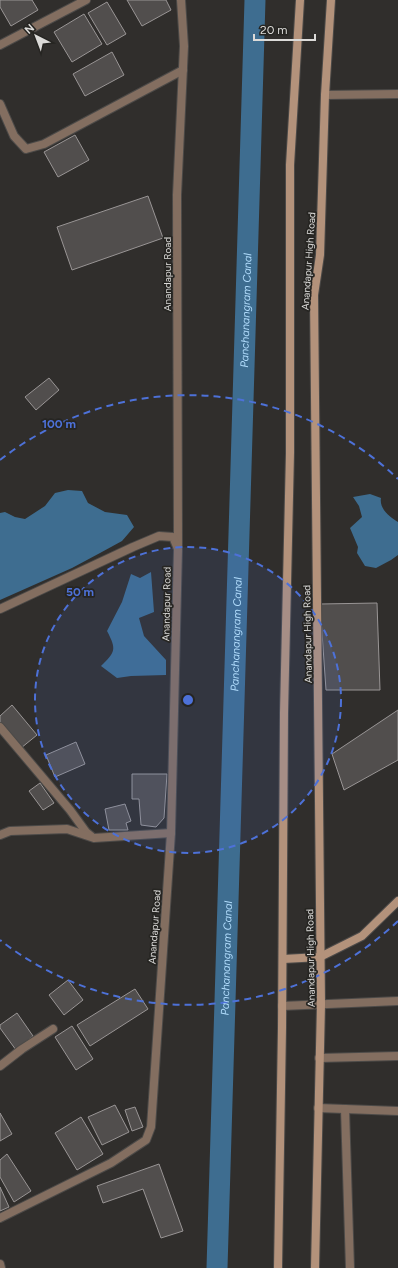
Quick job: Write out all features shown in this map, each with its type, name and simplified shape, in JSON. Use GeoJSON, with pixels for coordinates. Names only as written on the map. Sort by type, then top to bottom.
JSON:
{"type":"FeatureCollection","features":[{"type":"Feature","properties":{"kind":"main road","name":"Anandapur High Road"},"geometry":{"type":"LineString","coordinates":[[278,1268],[283,959],[284,713],[290,453],[290,165],[300,0]]}},
{"type":"Feature","properties":{"kind":"main road","name":"Anandapur High Road"},"geometry":{"type":"LineString","coordinates":[[315,1268],[321,1004],[314,295],[320,255],[325,95],[331,0]]}},
{"type":"Feature","properties":{"kind":"main road"},"geometry":{"type":"LineString","coordinates":[[283,959],[320,957],[362,936],[398,901]]}},
{"type":"Feature","properties":{"kind":"street"},"geometry":{"type":"LineString","coordinates":[[0,45],[86,0]]}},
{"type":"Feature","properties":{"kind":"street","name":"Anandapur Road"},"geometry":{"type":"LineString","coordinates":[[0,1218],[111,1163],[146,1140],[151,1127],[171,833],[178,549],[177,195],[184,46],[181,0]]}},
{"type":"Feature","properties":{"kind":"street"},"geometry":{"type":"LineString","coordinates":[[0,104],[14,136],[26,149],[44,144],[183,70]]}},
{"type":"Feature","properties":{"kind":"street"},"geometry":{"type":"LineString","coordinates":[[325,95],[398,94]]}},
{"type":"Feature","properties":{"kind":"street"},"geometry":{"type":"LineString","coordinates":[[0,609],[132,547],[159,536],[172,537],[178,549]]}},
{"type":"Feature","properties":{"kind":"street"},"geometry":{"type":"LineString","coordinates":[[0,727],[70,810],[86,832],[94,838]]}},
{"type":"Feature","properties":{"kind":"street"},"geometry":{"type":"LineString","coordinates":[[0,835],[10,831],[67,829],[94,838],[171,833]]}},
{"type":"Feature","properties":{"kind":"street"},"geometry":{"type":"LineString","coordinates":[[282,1006],[398,1001]]}},
{"type":"Feature","properties":{"kind":"street"},"geometry":{"type":"LineString","coordinates":[[0,1066],[22,1049],[53,1029]]}},
{"type":"Feature","properties":{"kind":"street"},"geometry":{"type":"LineString","coordinates":[[319,1058],[398,1056]]}},
{"type":"Feature","properties":{"kind":"street"},"geometry":{"type":"LineString","coordinates":[[318,1108],[398,1111]]}},
{"type":"Feature","properties":{"kind":"street"},"geometry":{"type":"LineString","coordinates":[[345,1109],[350,1268]]}},
{"type":"Feature","properties":{"kind":"street"},"geometry":{"type":"LineString","coordinates":[[0,1264],[1,1268]]}},
{"type":"Feature","properties":{"kind":"water"},"geometry":{"type":"Polygon","coordinates":[[[68,490],[82,491],[88,503],[105,512],[127,515],[134,527],[122,541],[100,553],[72,568],[0,600],[0,513],[5,512],[15,517],[25,519],[45,506],[55,493],[68,490]]]}},
{"type":"Feature","properties":{"kind":"water"},"geometry":{"type":"Polygon","coordinates":[[[370,494],[381,498],[383,509],[398,522],[398,555],[376,568],[365,566],[357,553],[358,547],[350,528],[362,517],[359,506],[353,497],[370,494]]]}},
{"type":"Feature","properties":{"kind":"water"},"geometry":{"type":"Polygon","coordinates":[[[151,572],[154,612],[139,618],[144,636],[166,660],[166,675],[117,678],[101,666],[112,654],[113,650],[107,631],[122,602],[131,574],[140,578],[151,572]]]}},
{"type":"Feature","properties":{"kind":"building"},"geometry":{"type":"Polygon","coordinates":[[[0,0],[32,0],[38,10],[11,26],[0,7],[0,0]]]}},
{"type":"Feature","properties":{"kind":"building"},"geometry":{"type":"Polygon","coordinates":[[[127,0],[166,0],[171,10],[142,26],[127,0]]]}},
{"type":"Feature","properties":{"kind":"building"},"geometry":{"type":"Polygon","coordinates":[[[107,2],[126,34],[107,45],[88,13],[107,2]]]}},
{"type":"Feature","properties":{"kind":"building"},"geometry":{"type":"Polygon","coordinates":[[[84,14],[102,44],[72,62],[54,32],[84,14]]]}},
{"type":"Feature","properties":{"kind":"building"},"geometry":{"type":"Polygon","coordinates":[[[112,52],[124,75],[85,96],[73,74],[112,52]]]}},
{"type":"Feature","properties":{"kind":"building"},"geometry":{"type":"Polygon","coordinates":[[[75,135],[89,160],[58,177],[44,152],[75,135]]]}},
{"type":"Feature","properties":{"kind":"building"},"geometry":{"type":"Polygon","coordinates":[[[148,196],[163,238],[72,270],[57,227],[148,196]]]}},
{"type":"Feature","properties":{"kind":"building"},"geometry":{"type":"Polygon","coordinates":[[[49,378],[59,390],[36,410],[25,397],[49,378]]]}},
{"type":"Feature","properties":{"kind":"building"},"geometry":{"type":"Polygon","coordinates":[[[377,603],[380,690],[326,690],[320,604],[377,603]]]}},
{"type":"Feature","properties":{"kind":"building"},"geometry":{"type":"Polygon","coordinates":[[[12,705],[37,735],[21,748],[0,723],[0,716],[12,705]]]}},
{"type":"Feature","properties":{"kind":"building"},"geometry":{"type":"Polygon","coordinates":[[[398,710],[398,760],[344,790],[332,754],[398,710]]]}},
{"type":"Feature","properties":{"kind":"building"},"geometry":{"type":"Polygon","coordinates":[[[76,742],[85,764],[55,777],[46,755],[76,742]]]}},
{"type":"Feature","properties":{"kind":"building"},"geometry":{"type":"Polygon","coordinates":[[[132,774],[167,774],[164,818],[156,827],[141,825],[139,799],[132,799],[132,774]]]}},
{"type":"Feature","properties":{"kind":"building"},"geometry":{"type":"Polygon","coordinates":[[[40,783],[54,803],[43,810],[29,791],[40,783]]]}},
{"type":"Feature","properties":{"kind":"building"},"geometry":{"type":"Polygon","coordinates":[[[125,804],[131,821],[126,823],[128,830],[109,830],[105,809],[125,804]]]}},
{"type":"Feature","properties":{"kind":"building"},"geometry":{"type":"Polygon","coordinates":[[[68,980],[83,1000],[64,1015],[49,995],[68,980]]]}},
{"type":"Feature","properties":{"kind":"building"},"geometry":{"type":"Polygon","coordinates":[[[135,989],[148,1009],[90,1046],[77,1025],[135,989]]]}},
{"type":"Feature","properties":{"kind":"building"},"geometry":{"type":"Polygon","coordinates":[[[17,1013],[33,1036],[16,1050],[0,1028],[0,1025],[17,1013]]]}},
{"type":"Feature","properties":{"kind":"building"},"geometry":{"type":"Polygon","coordinates":[[[72,1026],[93,1059],[76,1070],[55,1037],[72,1026]]]}},
{"type":"Feature","properties":{"kind":"building"},"geometry":{"type":"Polygon","coordinates":[[[115,1105],[129,1132],[102,1145],[88,1117],[115,1105]]]}},
{"type":"Feature","properties":{"kind":"building"},"geometry":{"type":"Polygon","coordinates":[[[135,1107],[143,1127],[132,1131],[125,1110],[135,1107]]]}},
{"type":"Feature","properties":{"kind":"building"},"geometry":{"type":"Polygon","coordinates":[[[0,1113],[12,1134],[0,1141],[0,1113]]]}},
{"type":"Feature","properties":{"kind":"building"},"geometry":{"type":"Polygon","coordinates":[[[81,1117],[103,1154],[77,1170],[55,1133],[81,1117]]]}},
{"type":"Feature","properties":{"kind":"building"},"geometry":{"type":"Polygon","coordinates":[[[7,1154],[31,1191],[14,1202],[0,1177],[0,1160],[7,1154]]]}},
{"type":"Feature","properties":{"kind":"building"},"geometry":{"type":"Polygon","coordinates":[[[159,1164],[183,1231],[161,1238],[143,1189],[103,1203],[97,1186],[159,1164]]]}},
{"type":"Feature","properties":{"kind":"building"},"geometry":{"type":"Polygon","coordinates":[[[0,1187],[9,1207],[0,1211],[0,1187]]]}},
{"type":"Feature","properties":{"kind":"waterway","name":"Panchanangram Canal"},"geometry":{"type":"LineString","coordinates":[[217,1268],[255,0]]}}]}
